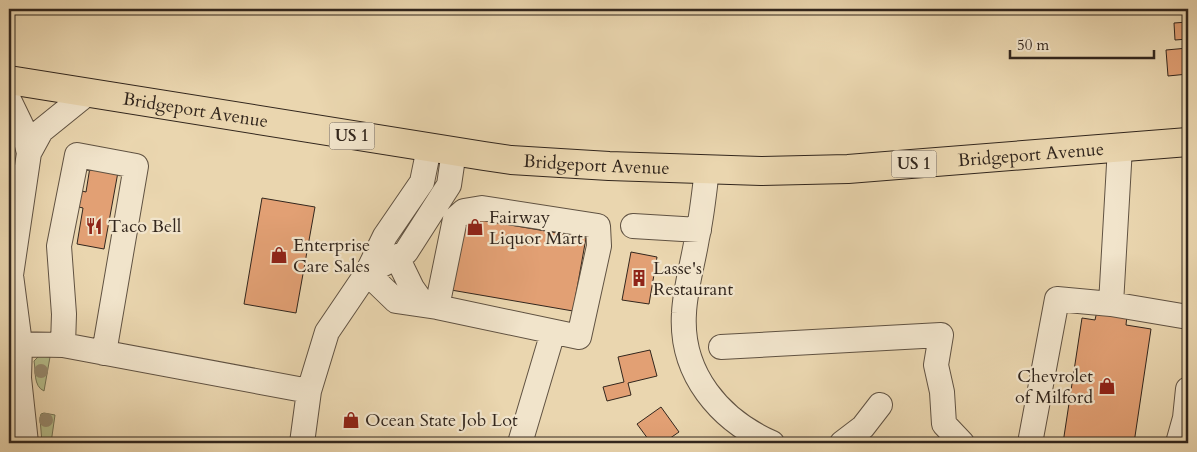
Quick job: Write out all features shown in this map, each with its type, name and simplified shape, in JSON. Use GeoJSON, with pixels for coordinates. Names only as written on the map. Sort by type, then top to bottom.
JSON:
{"type":"FeatureCollection","features":[{"type":"Feature","properties":{"kind":"main road","name":"Bridgeport Avenue"},"geometry":{"type":"LineString","coordinates":[[9,80],[511,160],[761,171],[848,168],[1188,142]]}},
{"type":"Feature","properties":{"kind":"street"},"geometry":{"type":"LineString","coordinates":[[26,443],[14,344],[11,275],[15,202],[29,153],[41,131],[88,93]]}},
{"type":"Feature","properties":{"kind":"street"},"geometry":{"type":"LineString","coordinates":[[9,100],[23,129],[29,153]]}},
{"type":"Feature","properties":{"kind":"street"},"geometry":{"type":"LineString","coordinates":[[1111,304],[1120,147]]}},
{"type":"Feature","properties":{"kind":"street"},"geometry":{"type":"LineString","coordinates":[[367,273],[406,252],[449,185],[442,149]]}},
{"type":"Feature","properties":{"kind":"street"},"geometry":{"type":"LineString","coordinates":[[302,443],[310,391],[327,332],[367,273],[385,236],[442,149]]}},
{"type":"Feature","properties":{"kind":"street"},"geometry":{"type":"LineString","coordinates":[[63,345],[64,314],[59,246],[77,156],[136,166],[104,353]]}},
{"type":"Feature","properties":{"kind":"street"},"geometry":{"type":"LineString","coordinates":[[707,170],[699,230],[684,312],[685,339],[688,353],[696,374],[711,398],[729,417],[743,428],[772,443]]}},
{"type":"Feature","properties":{"kind":"street"},"geometry":{"type":"LineString","coordinates":[[367,273],[396,301],[430,306],[579,337],[599,246],[598,226],[482,208],[464,211],[455,219],[430,306]]}},
{"type":"Feature","properties":{"kind":"street"},"geometry":{"type":"LineString","coordinates":[[633,226],[699,230]]}},
{"type":"Feature","properties":{"kind":"street"},"geometry":{"type":"LineString","coordinates":[[397,257],[412,288],[430,306]]}},
{"type":"Feature","properties":{"kind":"street"},"geometry":{"type":"LineString","coordinates":[[1030,443],[1057,299],[1111,304],[1188,317]]}},
{"type":"Feature","properties":{"kind":"street"},"geometry":{"type":"LineString","coordinates":[[520,443],[553,332]]}},
{"type":"Feature","properties":{"kind":"street"},"geometry":{"type":"LineString","coordinates":[[721,348],[941,334],[936,365],[942,392],[944,424],[962,443]]}},
{"type":"Feature","properties":{"kind":"street"},"geometry":{"type":"LineString","coordinates":[[14,344],[63,345],[310,391]]}},
{"type":"Feature","properties":{"kind":"street"},"geometry":{"type":"LineString","coordinates":[[1178,443],[1188,389]]}},
{"type":"Feature","properties":{"kind":"street"},"geometry":{"type":"LineString","coordinates":[[842,443],[863,427],[880,405]]}},
{"type":"Feature","properties":{"kind":"green space"},"geometry":{"type":"Polygon","coordinates":[[[39,356],[50,357],[44,391],[38,386],[36,378],[34,361],[39,356]]]}},
{"type":"Feature","properties":{"kind":"green space"},"geometry":{"type":"Polygon","coordinates":[[[41,414],[55,415],[51,443],[42,443],[40,418],[41,414]]]}},
{"type":"Feature","properties":{"kind":"building"},"geometry":{"type":"Polygon","coordinates":[[[1188,22],[1188,39],[1175,40],[1174,23],[1188,22]]]}},
{"type":"Feature","properties":{"kind":"building"},"geometry":{"type":"Polygon","coordinates":[[[1188,48],[1188,74],[1168,76],[1166,50],[1188,48]]]}},
{"type":"Feature","properties":{"kind":"building","name":"Taco Bell"},"geometry":{"type":"Polygon","coordinates":[[[90,167],[118,172],[104,249],[77,244],[83,208],[75,206],[78,190],[86,192],[90,167]]]}},
{"type":"Feature","properties":{"kind":"building","name":"Enterprise Care Sales"},"geometry":{"type":"Polygon","coordinates":[[[262,198],[315,207],[296,313],[244,304],[262,198]]]}},
{"type":"Feature","properties":{"kind":"building"},"geometry":{"type":"Polygon","coordinates":[[[464,217],[586,238],[573,311],[451,290],[464,217]]]}},
{"type":"Feature","properties":{"kind":"building","name":"Lasse's Restaurant"},"geometry":{"type":"Polygon","coordinates":[[[631,252],[657,257],[649,304],[622,300],[631,252]]]}},
{"type":"Feature","properties":{"kind":"building","name":"Chevrolet of Milford"},"geometry":{"type":"Polygon","coordinates":[[[1097,311],[1127,315],[1126,325],[1151,329],[1134,443],[1063,443],[1082,318],[1095,320],[1097,311]]]}},
{"type":"Feature","properties":{"kind":"building"},"geometry":{"type":"Polygon","coordinates":[[[650,350],[657,376],[628,383],[631,395],[607,401],[603,387],[624,382],[618,357],[650,350]]]}},
{"type":"Feature","properties":{"kind":"building"},"geometry":{"type":"Polygon","coordinates":[[[661,407],[679,432],[663,443],[651,443],[637,424],[661,407]]]}},
{"type":"Feature","properties":{"kind":"place","name":"Taco Bell"},"geometry":{"type":"Point","coordinates":[94,226]}},
{"type":"Feature","properties":{"kind":"place","name":"Fairway Liquor Mart"},"geometry":{"type":"Point","coordinates":[475,227]}},
{"type":"Feature","properties":{"kind":"place","name":"Enterprise Care Sales"},"geometry":{"type":"Point","coordinates":[279,255]}},
{"type":"Feature","properties":{"kind":"place","name":"Lasse's Restaurant"},"geometry":{"type":"Point","coordinates":[639,278]}},
{"type":"Feature","properties":{"kind":"place","name":"Chevrolet of Milford"},"geometry":{"type":"Point","coordinates":[1107,386]}},
{"type":"Feature","properties":{"kind":"place","name":"Ocean State Job Lot"},"geometry":{"type":"Point","coordinates":[351,420]}}]}
